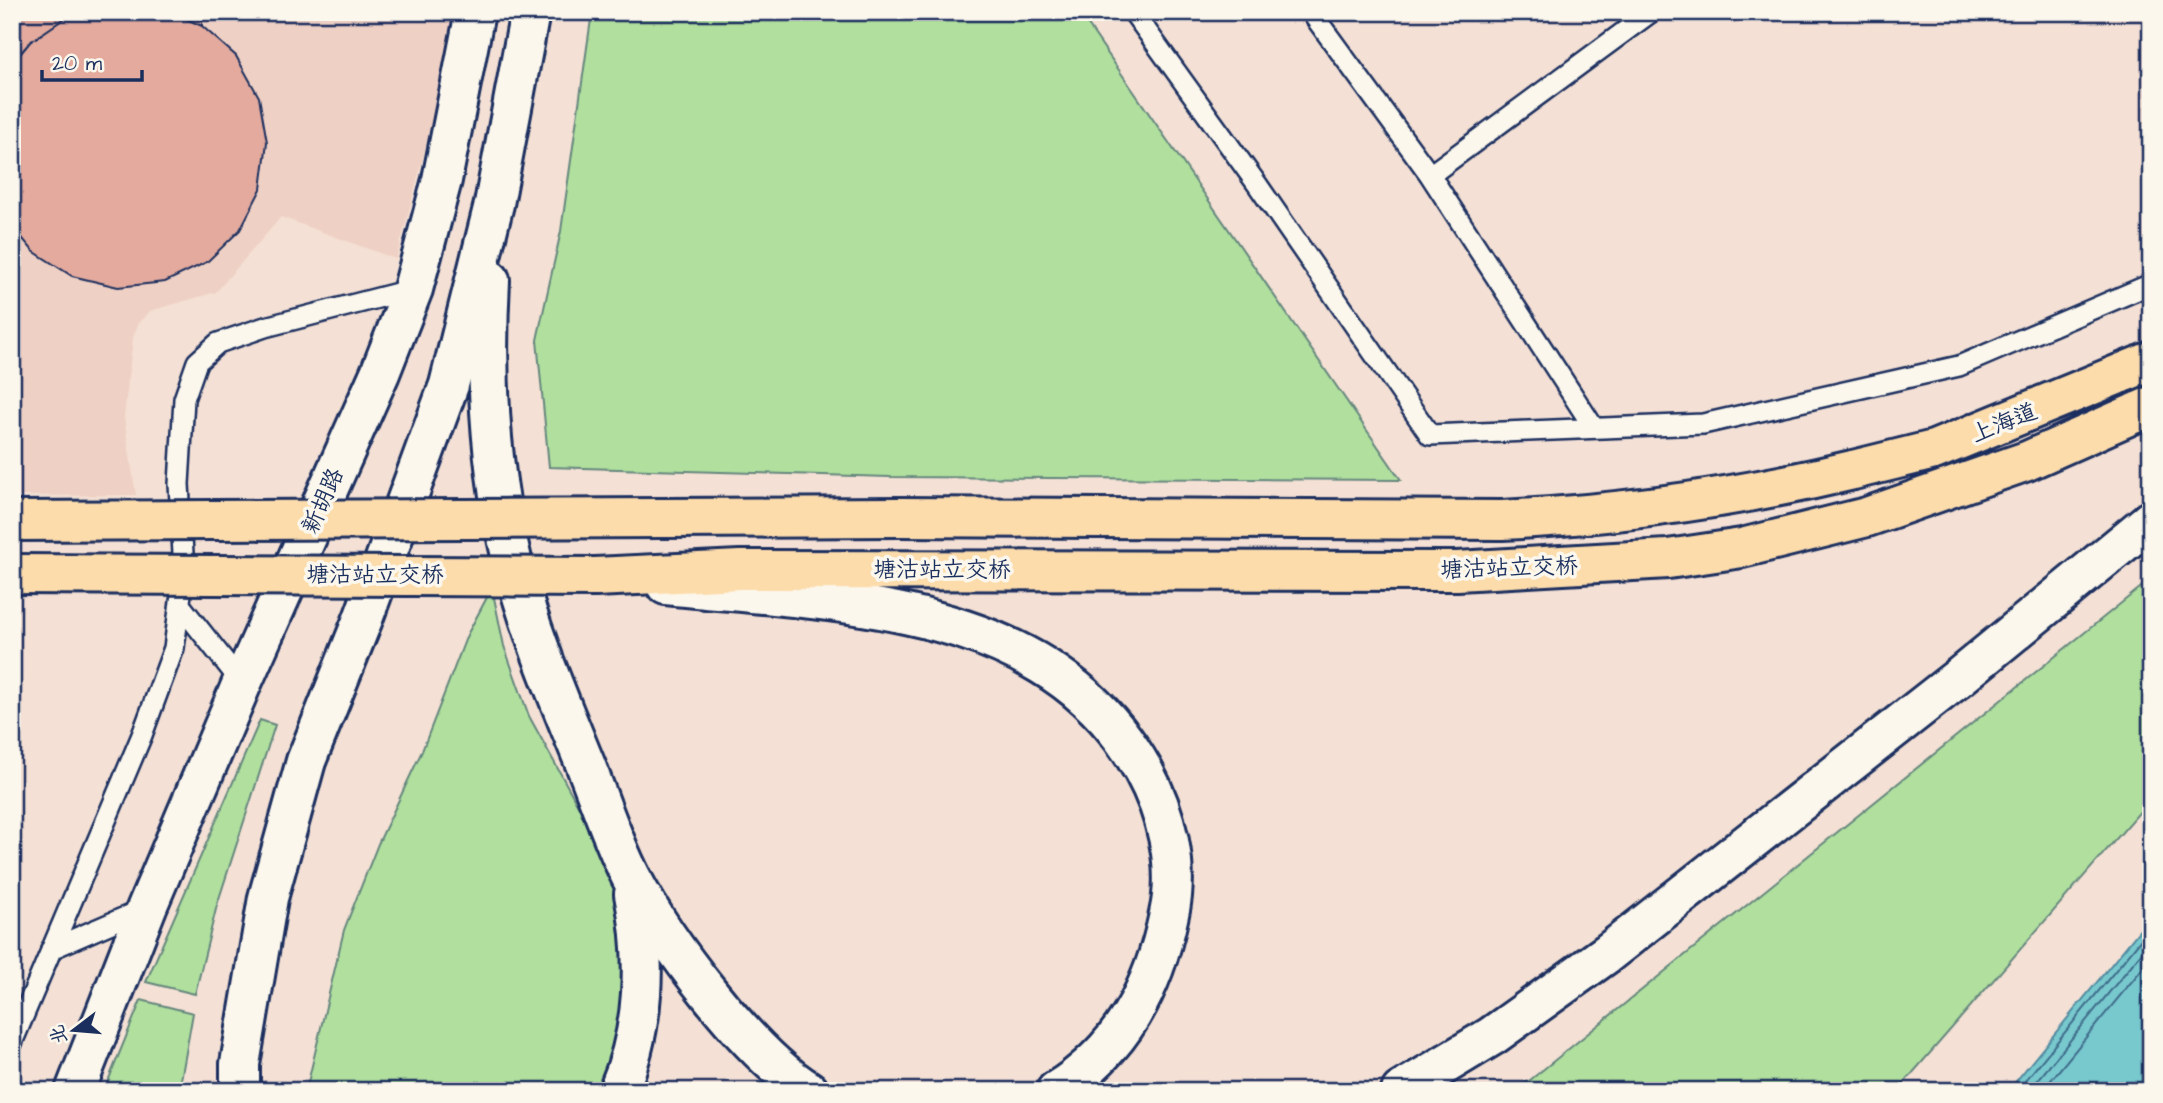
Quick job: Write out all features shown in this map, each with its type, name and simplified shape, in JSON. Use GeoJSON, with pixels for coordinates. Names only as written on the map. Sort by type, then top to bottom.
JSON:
{"type":"FeatureCollection","features":[{"type":"Feature","properties":{"kind":"main road","name":"新胡路"},"geometry":{"type":"LineString","coordinates":[[75,1091],[147,907],[242,683],[380,373],[413,289],[442,180],[475,12]]}},
{"type":"Feature","properties":{"kind":"main road"},"geometry":{"type":"LineString","coordinates":[[238,1082],[268,898],[306,761],[363,619],[449,385],[494,204],[530,12]]}},
{"type":"Feature","properties":{"kind":"main road"},"geometry":{"type":"LineString","coordinates":[[494,204],[489,294],[495,454],[511,557],[535,642],[631,877],[677,948],[747,1037],[784,1075],[809,1091]]}},
{"type":"Feature","properties":{"kind":"main road","name":"上海道"},"geometry":{"type":"LineString","coordinates":[[12,522],[885,517],[1502,520],[1595,515],[1767,491],[1934,450],[2151,361]]}},
{"type":"Feature","properties":{"kind":"main road","name":"上海道"},"geometry":{"type":"LineString","coordinates":[[1867,517],[2052,452],[2151,407]]}},
{"type":"Feature","properties":{"kind":"main road","name":"塘沽站立交桥"},"geometry":{"type":"LineString","coordinates":[[12,574],[595,577],[740,570],[1329,572],[1577,566],[1668,559],[1742,548],[1867,517]]}},
{"type":"Feature","properties":{"kind":"main road"},"geometry":{"type":"LineString","coordinates":[[1401,1091],[1492,1036],[1608,953],[1957,679],[2151,520]]}},
{"type":"Feature","properties":{"kind":"main road"},"geometry":{"type":"LineString","coordinates":[[595,577],[835,602],[916,616],[1022,652],[1057,674],[1109,719],[1132,750],[1163,816],[1172,860],[1171,906],[1161,953],[1149,985],[1124,1026],[1099,1057],[1078,1077],[1056,1091]]}},
{"type":"Feature","properties":{"kind":"main road"},"geometry":{"type":"LineString","coordinates":[[618,1091],[636,1029],[642,987],[643,937],[631,877]]}},
{"type":"Feature","properties":{"kind":"lane"},"geometry":{"type":"LineString","coordinates":[[1133,12],[1257,184],[1430,435],[1703,424],[1959,366],[2151,284]]}},
{"type":"Feature","properties":{"kind":"lane"},"geometry":{"type":"LineString","coordinates":[[1311,12],[1430,175],[1594,428]]}},
{"type":"Feature","properties":{"kind":"lane"},"geometry":{"type":"LineString","coordinates":[[1430,175],[1651,12]]}},
{"type":"Feature","properties":{"kind":"lane"},"geometry":{"type":"LineString","coordinates":[[12,1043],[142,735],[174,648],[184,571],[179,484],[183,409],[197,362],[219,343],[230,339],[413,289]]}},
{"type":"Feature","properties":{"kind":"lane"},"geometry":{"type":"LineString","coordinates":[[181,606],[242,683]]}},
{"type":"Feature","properties":{"kind":"lane"},"geometry":{"type":"LineString","coordinates":[[51,949],[147,907]]}},
{"type":"Feature","properties":{"kind":"shaded area"},"geometry":{"type":"Polygon","coordinates":[[[12,12],[454,12],[444,79],[396,259],[281,217],[216,292],[150,311],[139,322],[133,337],[124,417],[136,495],[12,496],[12,12]]]}},
{"type":"Feature","properties":{"kind":"green space"},"geometry":{"type":"Polygon","coordinates":[[[592,12],[1079,12],[1401,480],[890,477],[549,467],[537,340],[561,231],[592,12]]]}},
{"type":"Feature","properties":{"kind":"green space"},"geometry":{"type":"Polygon","coordinates":[[[2151,579],[2151,799],[1897,1091],[1507,1091],[1529,1081],[2151,579]]]}},
{"type":"Feature","properties":{"kind":"green space"},"geometry":{"type":"Polygon","coordinates":[[[492,588],[504,646],[529,716],[621,884],[630,924],[619,1041],[601,1091],[306,1091],[344,930],[378,844],[422,751],[467,635],[492,588]]]}},
{"type":"Feature","properties":{"kind":"green space"},"geometry":{"type":"Polygon","coordinates":[[[260,720],[275,725],[217,905],[195,994],[146,982],[260,720]]]}},
{"type":"Feature","properties":{"kind":"green space"},"geometry":{"type":"Polygon","coordinates":[[[141,1000],[193,1013],[179,1091],[104,1091],[141,1000]]]}},
{"type":"Feature","properties":{"kind":"water"},"geometry":{"type":"Polygon","coordinates":[[[2151,916],[2151,1091],[2008,1091],[2151,916]]]}},
{"type":"Feature","properties":{"kind":"building"},"geometry":{"type":"Polygon","coordinates":[[[19,12],[82,12],[68,16],[30,42],[19,55],[19,12]]]}},
{"type":"Feature","properties":{"kind":"building"},"geometry":{"type":"Polygon","coordinates":[[[82,12],[171,12],[202,26],[236,56],[259,97],[267,142],[261,189],[240,230],[207,262],[165,282],[118,287],[72,276],[33,251],[12,226],[12,64],[30,42],[68,16],[82,12]]]}},
{"type":"Feature","properties":{"kind":"building"},"geometry":{"type":"Polygon","coordinates":[[[171,12],[202,12],[202,26],[171,12]]]}}]}
